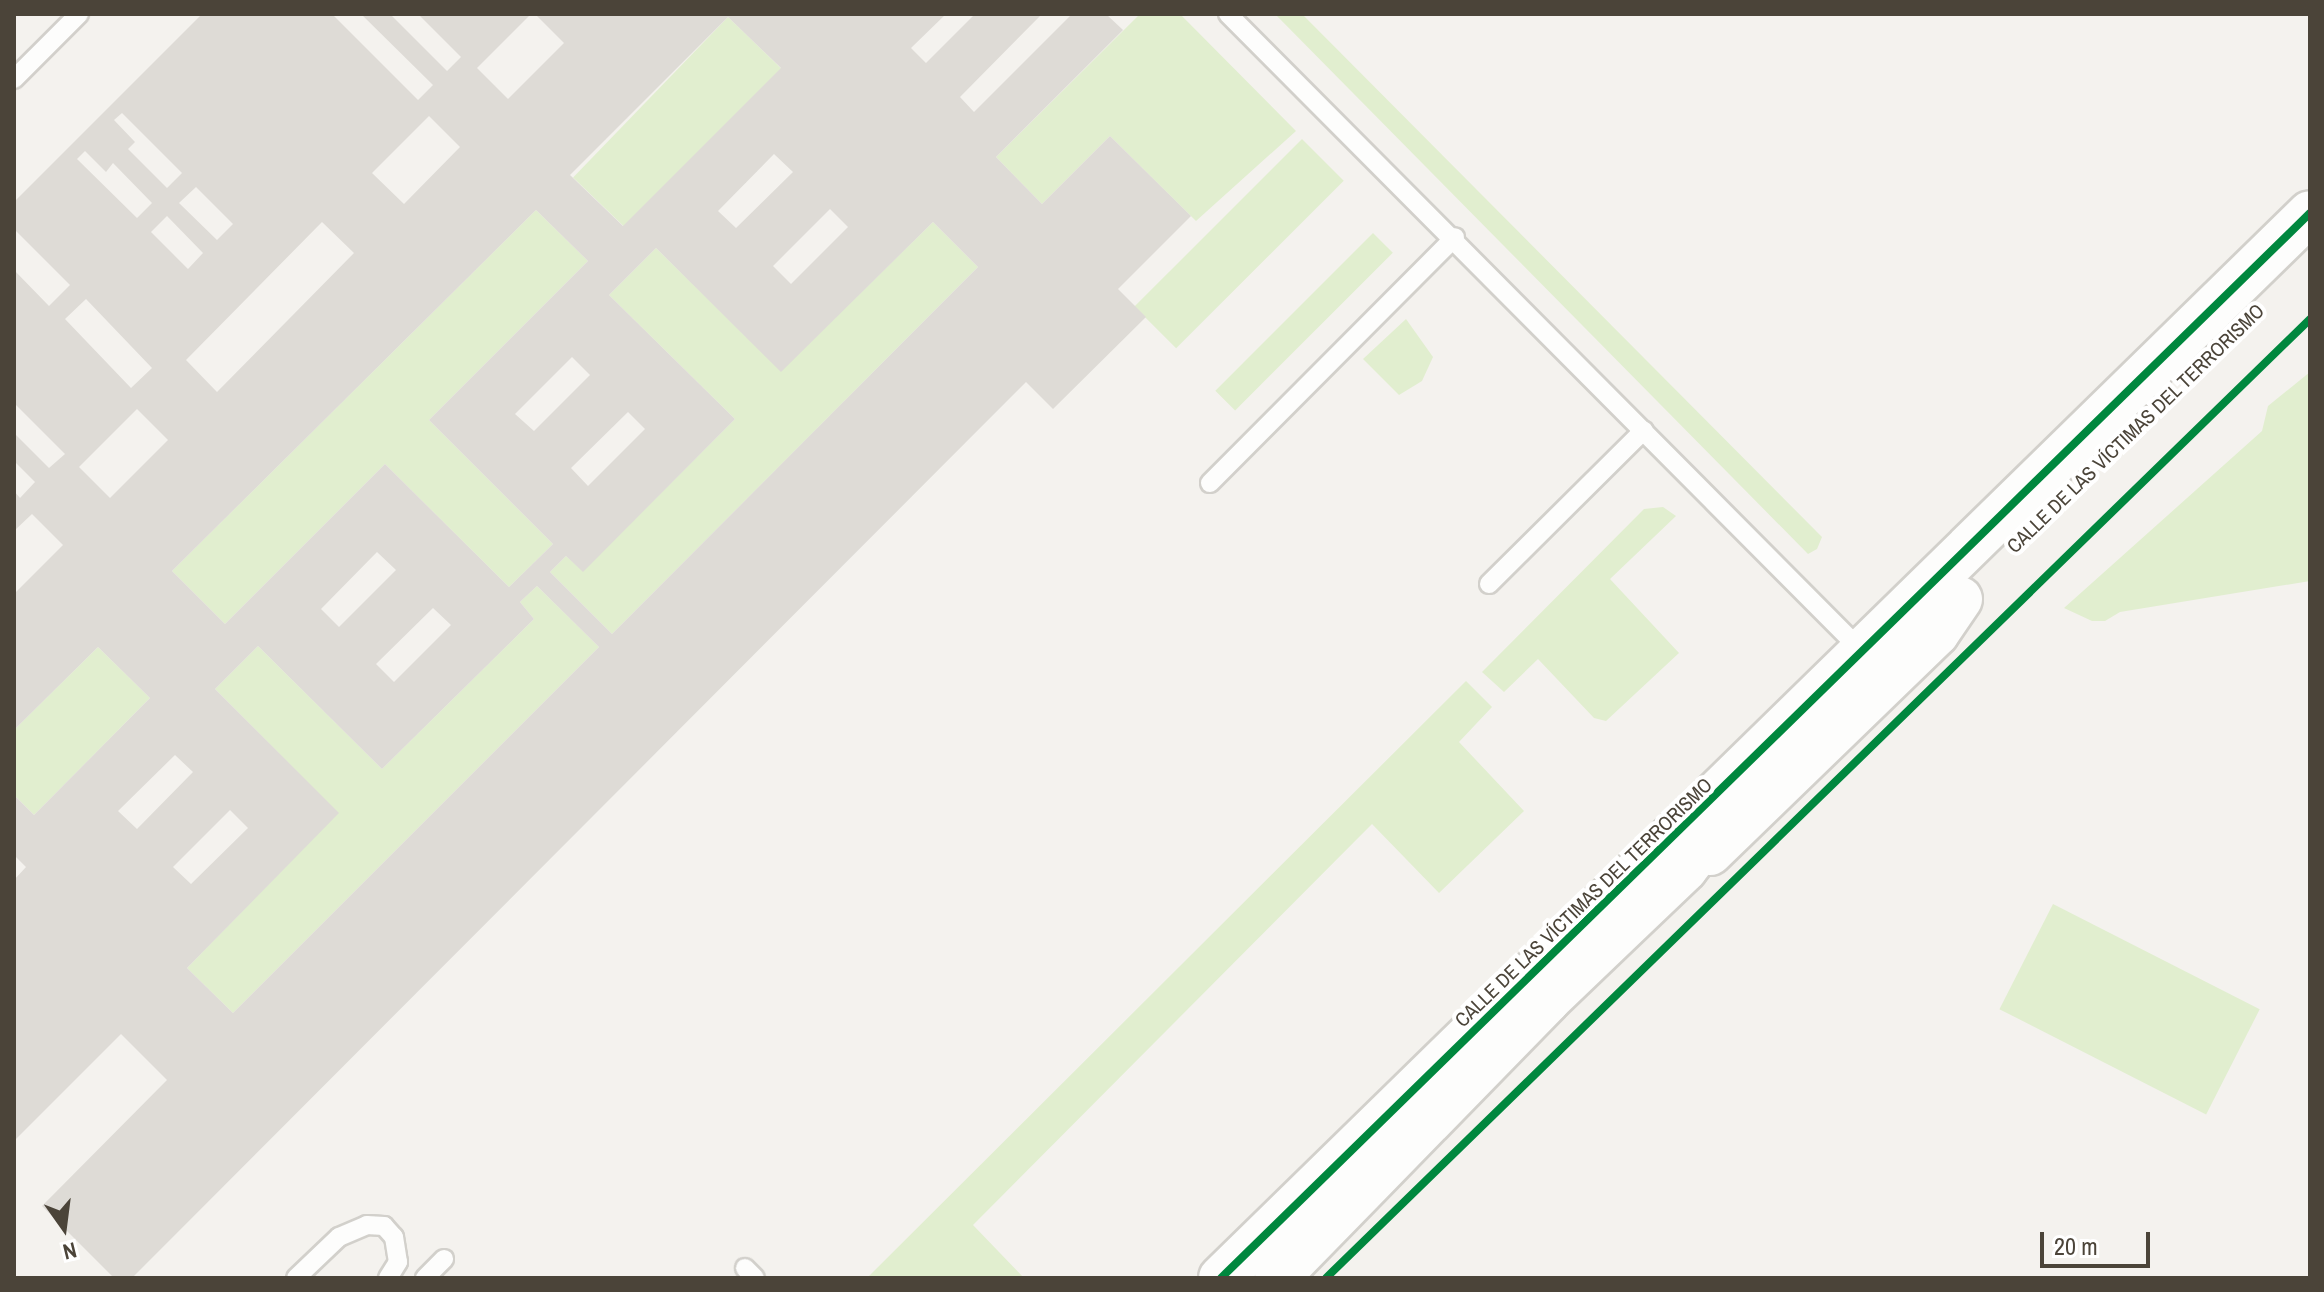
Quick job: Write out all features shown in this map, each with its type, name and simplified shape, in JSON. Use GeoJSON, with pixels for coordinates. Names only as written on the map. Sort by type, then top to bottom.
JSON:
{"type":"FeatureCollection","features":[{"type":"Feature","properties":{"kind":"street","name":"CALLE DE LAS VÍCTIMAS DEL TERRORISMO"},"geometry":{"type":"LineString","coordinates":[[1221,1278],[2310,213]]}},
{"type":"Feature","properties":{"kind":"street","name":"CALLE DE LAS VÍCTIMAS DEL TERRORISMO"},"geometry":{"type":"LineString","coordinates":[[1863,653],[1900,647],[1960,599],[2310,256]]}},
{"type":"Feature","properties":{"kind":"street","name":"CALLE DE LAS VÍCTIMAS DEL TERRORISMO"},"geometry":{"type":"LineString","coordinates":[[1277,1278],[1548,1000],[1685,869],[1746,822],[1937,633],[1960,599]]}},
{"type":"Feature","properties":{"kind":"street","name":"CALLE DE LAS VÍCTIMAS DEL TERRORISMO"},"geometry":{"type":"LineString","coordinates":[[1685,869],[1717,825],[1854,693],[1864,672],[1863,653]]}},
{"type":"Feature","properties":{"kind":"lane"},"geometry":{"type":"LineString","coordinates":[[14,79],[79,14]]}},
{"type":"Feature","properties":{"kind":"lane"},"geometry":{"type":"LineString","coordinates":[[1228,14],[1455,237],[1863,653]]}},
{"type":"Feature","properties":{"kind":"lane"},"geometry":{"type":"LineString","coordinates":[[1210,483],[1455,237]]}},
{"type":"Feature","properties":{"kind":"lane"},"geometry":{"type":"LineString","coordinates":[[1489,584],[1644,430]]}},
{"type":"Feature","properties":{"kind":"lane"},"geometry":{"type":"LineString","coordinates":[[296,1278],[339,1237],[367,1225],[384,1226],[394,1237],[398,1262],[388,1278]]}},
{"type":"Feature","properties":{"kind":"lane"},"geometry":{"type":"LineString","coordinates":[[425,1278],[444,1259]]}},
{"type":"Feature","properties":{"kind":"green space"},"geometry":{"type":"Polygon","coordinates":[[[1140,14],[1180,14],[1296,131],[1196,221],[1110,136],[1042,204],[996,157],[1140,14]]]}},
{"type":"Feature","properties":{"kind":"green space"},"geometry":{"type":"Polygon","coordinates":[[[1275,14],[1302,14],[1822,537],[1817,549],[1808,554],[1275,14]]]}},
{"type":"Feature","properties":{"kind":"green space"},"geometry":{"type":"Polygon","coordinates":[[[728,17],[781,68],[626,229],[573,177],[728,17]]]}},
{"type":"Feature","properties":{"kind":"green space"},"geometry":{"type":"Polygon","coordinates":[[[1302,139],[1344,181],[1176,348],[1134,307],[1302,139]]]}},
{"type":"Feature","properties":{"kind":"green space"},"geometry":{"type":"Polygon","coordinates":[[[536,210],[588,261],[429,420],[553,544],[509,587],[385,464],[225,624],[172,571],[536,210]]]}},
{"type":"Feature","properties":{"kind":"green space"},"geometry":{"type":"Polygon","coordinates":[[[933,222],[978,267],[612,634],[550,572],[566,556],[583,571],[735,419],[609,295],[656,248],[781,371],[933,222]]]}},
{"type":"Feature","properties":{"kind":"green space"},"geometry":{"type":"Polygon","coordinates":[[[1373,233],[1393,253],[1235,410],[1215,391],[1373,233]]]}},
{"type":"Feature","properties":{"kind":"green space"},"geometry":{"type":"Polygon","coordinates":[[[1406,319],[1433,357],[1422,381],[1399,395],[1363,359],[1406,319]]]}},
{"type":"Feature","properties":{"kind":"green space"},"geometry":{"type":"Polygon","coordinates":[[[2310,372],[2310,581],[2120,612],[2105,621],[2092,621],[2064,608],[2262,431],[2268,406],[2310,372]]]}},
{"type":"Feature","properties":{"kind":"green space"},"geometry":{"type":"Polygon","coordinates":[[[1663,507],[1676,516],[1610,579],[1679,653],[1606,721],[1594,718],[1538,659],[1504,692],[1482,672],[1644,509],[1663,507]]]}},
{"type":"Feature","properties":{"kind":"green space"},"geometry":{"type":"Polygon","coordinates":[[[537,586],[599,647],[233,1013],[187,968],[338,813],[215,689],[258,646],[382,769],[534,619],[520,602],[537,586]]]}},
{"type":"Feature","properties":{"kind":"green space"},"geometry":{"type":"Polygon","coordinates":[[[98,647],[150,698],[34,815],[14,795],[14,730],[98,647]]]}},
{"type":"Feature","properties":{"kind":"green space"},"geometry":{"type":"Polygon","coordinates":[[[1466,681],[1492,707],[1459,742],[1524,811],[1439,893],[1372,824],[973,1225],[1024,1278],[867,1278],[1466,681]]]}},
{"type":"Feature","properties":{"kind":"green space"},"geometry":{"type":"Polygon","coordinates":[[[2053,904],[2260,1009],[2206,1114],[1999,1009],[2053,904]]]}},
{"type":"Feature","properties":{"kind":"building"},"geometry":{"type":"Polygon","coordinates":[[[202,14],[332,14],[418,100],[433,85],[361,14],[390,14],[447,71],[461,57],[418,14],[531,14],[477,68],[508,99],[564,43],[535,14],[946,14],[911,48],[926,63],[975,14],[1042,14],[960,97],[974,112],[1072,14],[1106,14],[1123,30],[996,157],[1042,204],[1110,136],[1191,216],[1118,289],[1146,317],[1053,409],[1026,382],[132,1278],[114,1278],[42,1206],[167,1080],[121,1034],[14,1141],[14,880],[26,867],[14,855],[14,795],[34,815],[150,698],[98,647],[14,730],[14,594],[63,545],[32,514],[14,531],[14,491],[20,498],[35,482],[14,461],[14,433],[49,468],[65,454],[14,403],[14,270],[49,306],[70,285],[14,229],[14,202],[202,14]],[[728,17],[570,175],[623,226],[781,68],[728,17]],[[122,113],[114,120],[135,142],[128,149],[167,188],[182,173],[122,113]],[[429,116],[372,173],[404,204],[460,147],[429,116]],[[85,151],[77,159],[137,218],[152,203],[113,163],[106,172],[85,151]],[[774,154],[718,211],[736,228],[793,172],[774,154]],[[196,187],[179,203],[217,240],[233,224],[196,187]],[[830,209],[773,266],[791,284],[848,227],[830,209]],[[536,210],[172,571],[225,624],[385,464],[509,587],[553,544],[429,420],[588,261],[536,210]],[[167,216],[151,232],[188,269],[203,253],[167,216]],[[322,222],[186,360],[217,392],[354,253],[322,222]],[[933,222],[781,372],[656,248],[609,295],[735,419],[583,572],[566,556],[550,572],[612,634],[978,267],[933,222]],[[86,299],[65,319],[131,388],[152,368],[86,299]],[[572,357],[515,414],[534,431],[590,375],[572,357]],[[137,409],[79,467],[110,498],[168,440],[137,409]],[[628,412],[571,468],[588,486],[645,429],[628,412]],[[377,552],[321,609],[339,627],[396,570],[377,552]],[[537,586],[520,602],[534,619],[382,769],[258,646],[215,689],[339,813],[187,968],[233,1013],[599,647],[537,586]],[[433,608],[376,664],[394,682],[451,625],[433,608]],[[175,755],[118,811],[137,829],[193,772],[175,755]],[[230,810],[173,867],[191,884],[248,828],[230,810]]]}},
{"type":"Feature","properties":{"kind":"cycle path"},"geometry":{"type":"LineString","coordinates":[[1221,1278],[2310,213]]}},
{"type":"Feature","properties":{"kind":"cycle path"},"geometry":{"type":"LineString","coordinates":[[1326,1278],[2310,319]]}}]}
